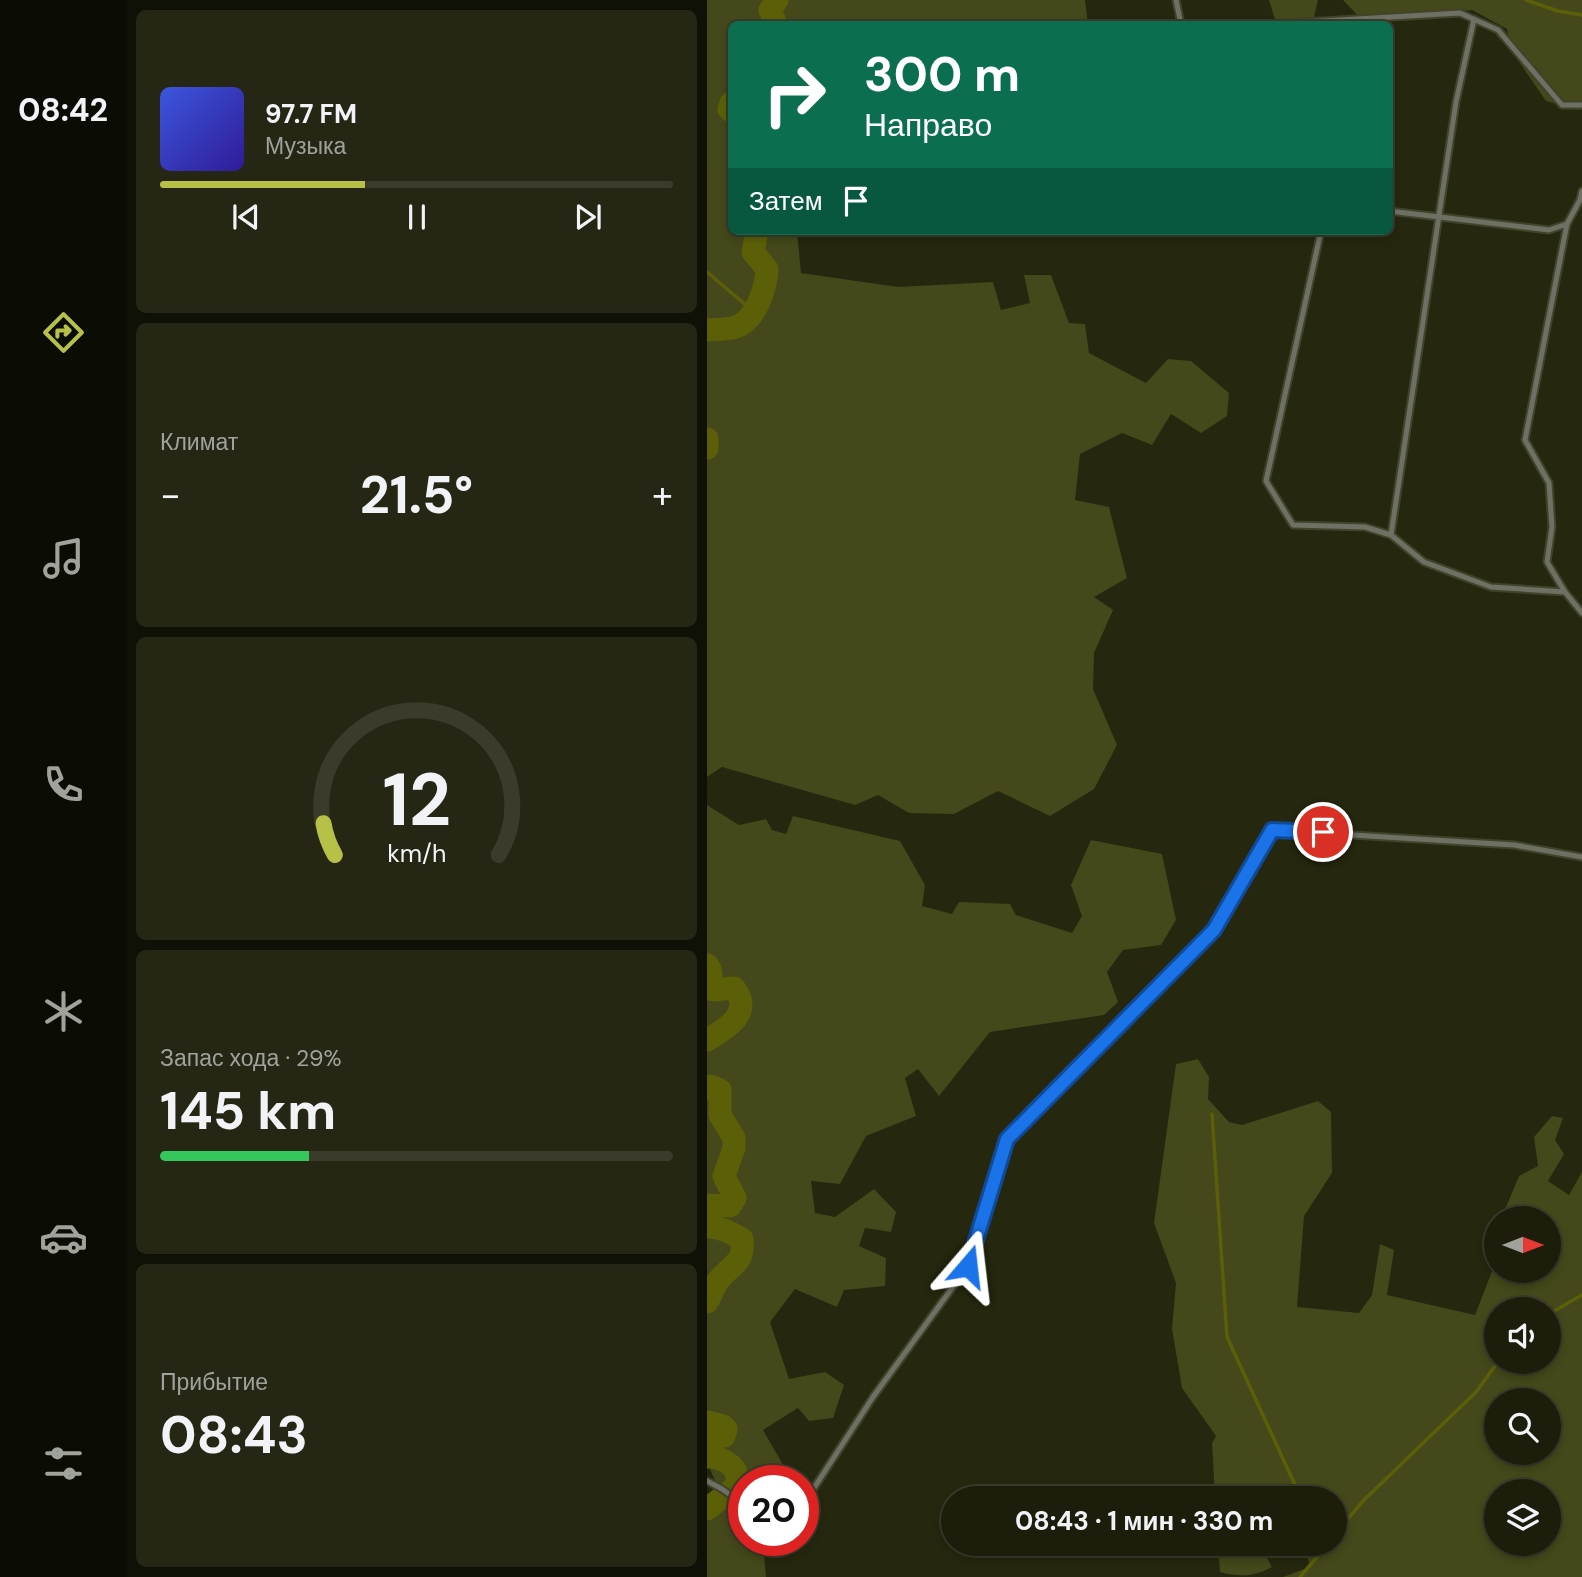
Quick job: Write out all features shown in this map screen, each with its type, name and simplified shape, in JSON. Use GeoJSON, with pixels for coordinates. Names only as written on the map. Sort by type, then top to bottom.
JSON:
{"type":"FeatureCollection","features":[{"type":"Feature","properties":{"kind":"lane"},"geometry":{"type":"LineString","coordinates":[[1176,0],[1180,21]]}},
{"type":"Feature","properties":{"kind":"lane"},"geometry":{"type":"LineString","coordinates":[[1354,21],[1460,13],[1498,30],[1562,105],[1582,105]]}},
{"type":"Feature","properties":{"kind":"lane"},"geometry":{"type":"LineString","coordinates":[[1391,535],[1456,102],[1474,19]]}},
{"type":"Feature","properties":{"kind":"lane"},"geometry":{"type":"LineString","coordinates":[[1582,191],[1567,224],[1525,440],[1549,483],[1552,527],[1547,562],[1565,592],[1582,613]]}},
{"type":"Feature","properties":{"kind":"lane"},"geometry":{"type":"LineString","coordinates":[[1393,211],[1549,230],[1567,224]]}},
{"type":"Feature","properties":{"kind":"lane"},"geometry":{"type":"LineString","coordinates":[[1320,235],[1266,481],[1293,525],[1365,527],[1391,535],[1424,562],[1491,587],[1565,592]]}},
{"type":"Feature","properties":{"kind":"lane"},"geometry":{"type":"LineString","coordinates":[[819,1480],[873,1397],[968,1266],[1007,1139],[1214,930],[1272,830],[1514,845],[1582,858]]}},
{"type":"Feature","properties":{"kind":"lane"},"geometry":{"type":"LineString","coordinates":[[707,1481],[728,1494]]}},
{"type":"Feature","properties":{"kind":"green space"},"geometry":{"type":"Polygon","coordinates":[[[707,0],[1085,0],[1088,21],[728,21],[728,235],[797,235],[801,273],[898,287],[993,282],[1001,310],[1030,303],[1024,275],[1051,275],[1069,323],[1085,324],[1089,353],[1146,383],[1168,359],[1191,361],[1229,393],[1227,416],[1201,433],[1171,414],[1152,445],[1122,433],[1080,454],[1075,500],[1109,507],[1127,578],[1094,597],[1113,610],[1094,653],[1093,689],[1117,745],[1094,789],[1050,816],[998,791],[954,814],[909,813],[878,795],[855,805],[722,767],[707,777],[707,0]]]}},
{"type":"Feature","properties":{"kind":"green space"},"geometry":{"type":"Polygon","coordinates":[[[1269,0],[1318,0],[1314,17],[1275,21],[1269,0]]]}},
{"type":"Feature","properties":{"kind":"green space"},"geometry":{"type":"Polygon","coordinates":[[[1343,0],[1582,0],[1582,106],[1578,110],[1546,101],[1511,50],[1507,29],[1472,10],[1362,20],[1343,0]]]}},
{"type":"Feature","properties":{"kind":"green space"},"geometry":{"type":"Polygon","coordinates":[[[707,805],[739,825],[766,819],[772,830],[786,834],[793,816],[900,841],[925,885],[922,906],[952,914],[959,902],[1010,904],[1016,915],[1072,933],[1082,916],[1071,885],[1091,840],[1162,854],[1176,920],[1161,945],[1123,950],[1107,972],[1118,1002],[1104,1015],[990,1032],[939,1096],[918,1069],[905,1078],[916,1116],[866,1136],[840,1184],[811,1181],[815,1213],[835,1217],[874,1189],[896,1212],[891,1232],[865,1228],[859,1246],[886,1258],[885,1286],[844,1290],[837,1307],[795,1289],[770,1322],[789,1379],[825,1372],[844,1385],[833,1418],[809,1421],[798,1408],[763,1430],[783,1465],[728,1465],[728,1556],[764,1556],[766,1577],[707,1577],[707,1515],[720,1494],[707,1461],[707,805]]]}},
{"type":"Feature","properties":{"kind":"green space"},"geometry":{"type":"Polygon","coordinates":[[[1198,1059],[1209,1077],[1208,1099],[1229,1122],[1242,1125],[1318,1101],[1331,1112],[1332,1173],[1304,1216],[1297,1307],[1359,1313],[1372,1295],[1380,1244],[1394,1250],[1387,1295],[1475,1315],[1487,1283],[1561,1283],[1561,1206],[1506,1206],[1519,1176],[1538,1166],[1534,1137],[1552,1116],[1563,1118],[1555,1140],[1564,1154],[1548,1181],[1569,1195],[1582,1172],[1582,1577],[1283,1577],[1310,1567],[1308,1556],[1347,1556],[1347,1486],[1214,1486],[1212,1443],[1216,1436],[1182,1388],[1172,1329],[1176,1283],[1154,1223],[1176,1064],[1198,1059]]]}},
{"type":"Feature","properties":{"kind":"green space"},"geometry":{"type":"Polygon","coordinates":[[[1219,1556],[1266,1556],[1272,1567],[1247,1575],[1220,1572],[1219,1556]]]}},
{"type":"Feature","properties":{"kind":"waterway"},"geometry":{"type":"LineString","coordinates":[[775,21],[770,10],[777,0]]}},
{"type":"Feature","properties":{"kind":"waterway"},"geometry":{"type":"LineString","coordinates":[[1526,0],[1558,11],[1582,15]]}},
{"type":"Feature","properties":{"kind":"waterway"},"geometry":{"type":"LineString","coordinates":[[707,330],[733,328],[743,323],[759,303],[767,269],[753,252],[756,235]]}},
{"type":"Feature","properties":{"kind":"waterway"},"geometry":{"type":"LineString","coordinates":[[707,272],[754,312]]}},
{"type":"Feature","properties":{"kind":"waterway"},"geometry":{"type":"LineString","coordinates":[[707,439],[707,448]]}},
{"type":"Feature","properties":{"kind":"waterway"},"geometry":{"type":"LineString","coordinates":[[707,965],[713,990],[734,988],[741,1005],[735,1019],[707,1040]]}},
{"type":"Feature","properties":{"kind":"waterway"},"geometry":{"type":"LineString","coordinates":[[707,1088],[711,1086],[720,1090],[720,1115],[734,1138],[734,1148],[724,1176],[735,1198],[730,1206],[707,1205]]}},
{"type":"Feature","properties":{"kind":"waterway"},"geometry":{"type":"LineString","coordinates":[[1212,1114],[1227,1337],[1295,1486]]}},
{"type":"Feature","properties":{"kind":"waterway"},"geometry":{"type":"LineString","coordinates":[[707,1227],[721,1229],[742,1239],[739,1259],[718,1281],[707,1302]]}},
{"type":"Feature","properties":{"kind":"waterway"},"geometry":{"type":"LineString","coordinates":[[1561,1307],[1582,1295]]}},
{"type":"Feature","properties":{"kind":"waterway"},"geometry":{"type":"LineString","coordinates":[[1347,1520],[1364,1500],[1476,1392],[1489,1374]]}},
{"type":"Feature","properties":{"kind":"waterway"},"geometry":{"type":"LineString","coordinates":[[707,1422],[726,1429],[724,1436],[707,1439]]}},
{"type":"Feature","properties":{"kind":"waterway"},"geometry":{"type":"LineString","coordinates":[[707,1457],[725,1461],[737,1474],[736,1487],[707,1509]]}},
{"type":"Feature","properties":{"kind":"waterway"},"geometry":{"type":"LineString","coordinates":[[1300,1577],[1318,1556]]}},
{"type":"Feature","properties":{"kind":"route"},"geometry":{"type":"LineString","coordinates":[[968,1266],[1007,1139],[1214,930],[1272,830],[1323,832]]}}]}
